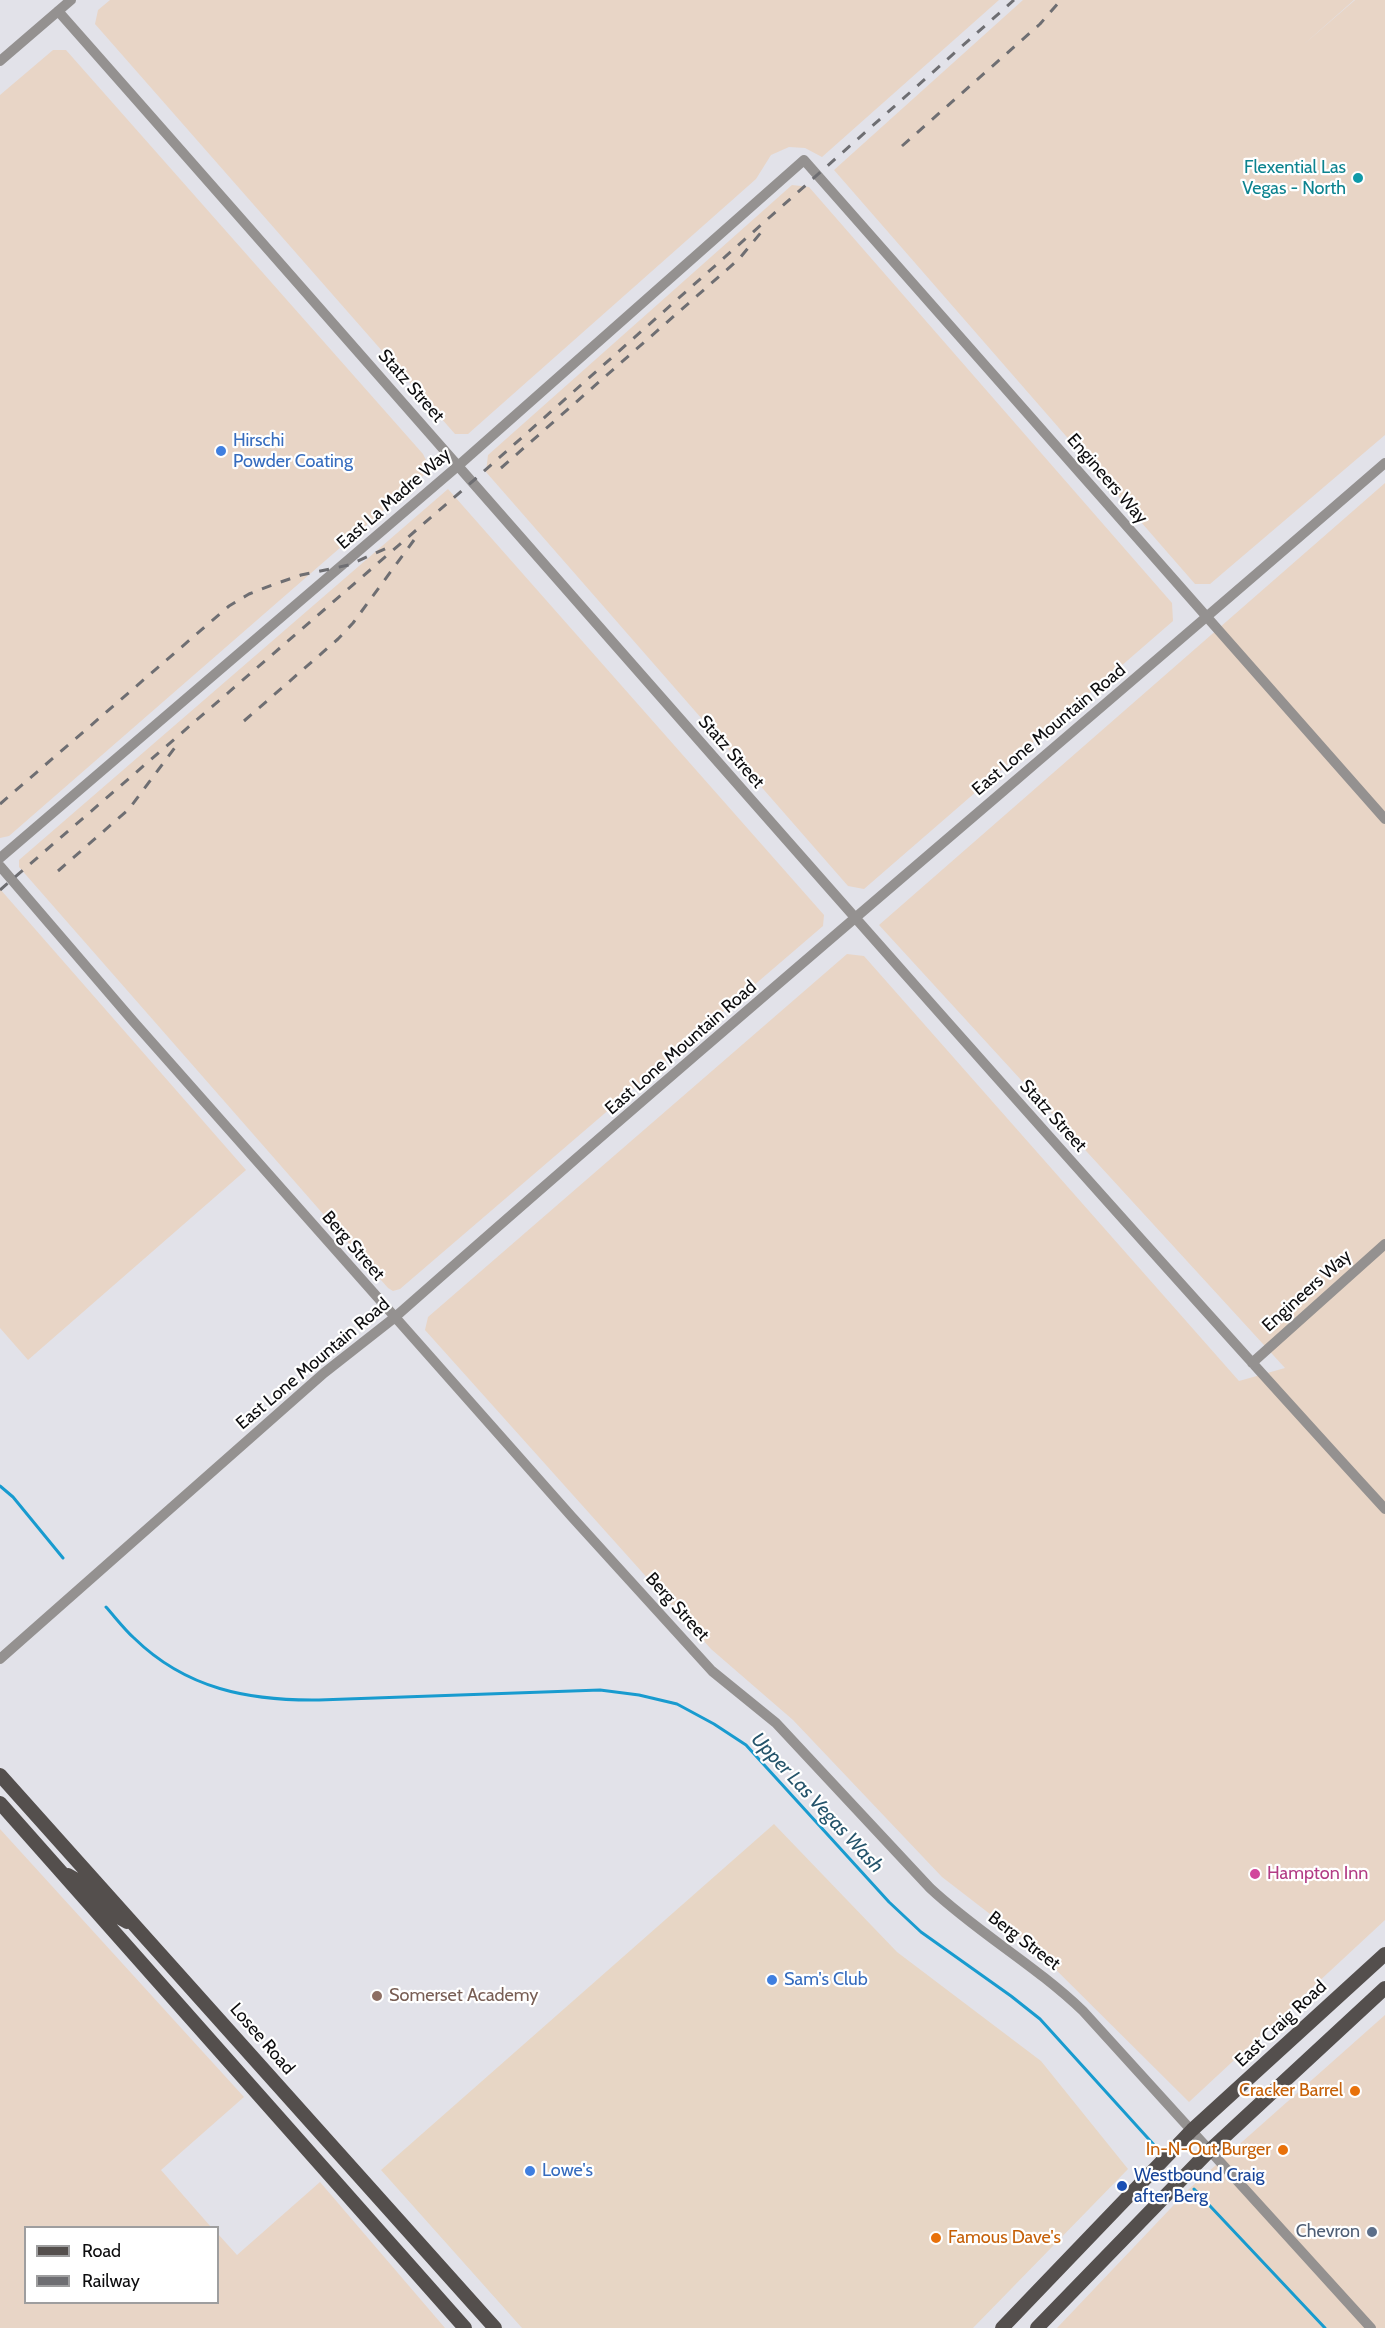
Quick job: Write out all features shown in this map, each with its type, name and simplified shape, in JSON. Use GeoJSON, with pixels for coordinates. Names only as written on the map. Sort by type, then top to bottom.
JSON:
{"type":"FeatureCollection","features":[{"type":"Feature","properties":{"kind":"main road","name":"Losee Road"},"geometry":{"type":"LineString","coordinates":[[0,1774],[495,2328]]}},
{"type":"Feature","properties":{"kind":"main road"},"geometry":{"type":"LineString","coordinates":[[0,1803],[465,2328]]}},
{"type":"Feature","properties":{"kind":"main road"},"geometry":{"type":"LineString","coordinates":[[61,1871],[83,1882],[114,1915],[138,1928]]}},
{"type":"Feature","properties":{"kind":"main road"},"geometry":{"type":"LineString","coordinates":[[119,1937],[136,1940],[167,1973],[188,1983]]}},
{"type":"Feature","properties":{"kind":"main road","name":"East Craig Road"},"geometry":{"type":"LineString","coordinates":[[1002,2328],[1192,2130],[1385,1954]]}},
{"type":"Feature","properties":{"kind":"main road"},"geometry":{"type":"LineString","coordinates":[[1037,2328],[1210,2150],[1385,1988]]}},
{"type":"Feature","properties":{"kind":"street"},"geometry":{"type":"LineString","coordinates":[[0,61],[71,0]]}},
{"type":"Feature","properties":{"kind":"street","name":"Statz Street"},"geometry":{"type":"LineString","coordinates":[[58,11],[459,465],[855,919],[1385,1509]]}},
{"type":"Feature","properties":{"kind":"street","name":"East La Madre Way"},"geometry":{"type":"LineString","coordinates":[[0,858],[459,465],[804,160]]}},
{"type":"Feature","properties":{"kind":"street","name":"Engineers Way"},"geometry":{"type":"LineString","coordinates":[[804,160],[1385,819]]}},
{"type":"Feature","properties":{"kind":"street","name":"East Lone Mountain Road"},"geometry":{"type":"LineString","coordinates":[[0,1659],[324,1374],[394,1318],[1015,779],[1385,463]]}},
{"type":"Feature","properties":{"kind":"street","name":"Berg Street"},"geometry":{"type":"LineString","coordinates":[[0,866],[128,1016],[394,1318],[712,1671],[776,1723],[935,1894],[1036,1970],[1072,2001],[1371,2328]]}},
{"type":"Feature","properties":{"kind":"street","name":"Engineers Way"},"geometry":{"type":"LineString","coordinates":[[1252,1363],[1385,1244]]}},
{"type":"Feature","properties":{"kind":"shaded area"},"geometry":{"type":"Polygon","coordinates":[[[110,0],[999,0],[822,157],[805,148],[789,147],[771,155],[756,179],[468,434],[455,434],[95,24],[98,10],[110,0]]]}},
{"type":"Feature","properties":{"kind":"shaded area"},"geometry":{"type":"Polygon","coordinates":[[[1023,0],[1354,0],[1302,46],[1355,0],[1385,0],[1385,435],[1210,584],[1195,584],[834,170],[1023,0]]]}},
{"type":"Feature","properties":{"kind":"shaded area"},"geometry":{"type":"Polygon","coordinates":[[[53,50],[66,50],[423,454],[429,466],[423,476],[9,836],[0,838],[0,95],[53,50]]]}},
{"type":"Feature","properties":{"kind":"shaded area"},"geometry":{"type":"Polygon","coordinates":[[[792,185],[809,187],[1172,603],[1173,621],[864,889],[848,886],[486,472],[488,455],[792,185]]]}},
{"type":"Feature","properties":{"kind":"shaded area"},"geometry":{"type":"Polygon","coordinates":[[[1385,483],[1385,1920],[1189,2102],[1034,1948],[942,1877],[793,1720],[711,1649],[425,1330],[428,1317],[847,954],[864,956],[1239,1381],[1285,1368],[879,925],[1385,483]]]}},
{"type":"Feature","properties":{"kind":"shaded area"},"geometry":{"type":"Polygon","coordinates":[[[448,489],[824,915],[823,926],[400,1289],[393,1291],[19,867],[19,860],[448,489]]]}},
{"type":"Feature","properties":{"kind":"shaded area"},"geometry":{"type":"Polygon","coordinates":[[[0,889],[246,1170],[28,1360],[0,1328],[0,889]]]}},
{"type":"Feature","properties":{"kind":"shaded area"},"geometry":{"type":"Polygon","coordinates":[[[774,1824],[897,1952],[1041,2061],[1128,2169],[973,2328],[522,2328],[381,2170],[774,1824]]]}},
{"type":"Feature","properties":{"kind":"shaded area"},"geometry":{"type":"Polygon","coordinates":[[[0,1829],[244,2097],[161,2170],[210,2226],[24,2226],[24,2304],[219,2304],[219,2235],[237,2255],[320,2182],[445,2328],[0,2328],[0,1829]]]}},
{"type":"Feature","properties":{"kind":"shaded area"},"geometry":{"type":"Polygon","coordinates":[[[1385,2015],[1385,2328],[1057,2328],[1189,2189],[1385,2015]]]}},
{"type":"Feature","properties":{"kind":"waterway","name":"Upper Las Vegas Wash"},"geometry":{"type":"LineString","coordinates":[[0,1486],[13,1497],[63,1558]]}},
{"type":"Feature","properties":{"kind":"waterway","name":"Upper Las Vegas Wash"},"geometry":{"type":"LineString","coordinates":[[106,1607],[134,1638],[175,1669],[197,1680],[243,1694],[293,1700],[319,1700],[600,1690],[639,1695],[677,1704],[746,1745],[889,1902],[921,1932],[1040,2019],[1155,2146]]}},
{"type":"Feature","properties":{"kind":"waterway","name":"Upper Las Vegas Wash"},"geometry":{"type":"LineString","coordinates":[[1194,2189],[1325,2328]]}},
{"type":"Feature","properties":{"kind":"railway"},"geometry":{"type":"LineString","coordinates":[[0,890],[473,481],[1014,0]]}},
{"type":"Feature","properties":{"kind":"railway"},"geometry":{"type":"LineString","coordinates":[[902,146],[1040,24],[1061,0]]}},
{"type":"Feature","properties":{"kind":"railway"},"geometry":{"type":"LineString","coordinates":[[501,468],[739,259],[763,230]]}},
{"type":"Feature","properties":{"kind":"railway"},"geometry":{"type":"LineString","coordinates":[[244,721],[338,639],[353,623],[414,540]]}},
{"type":"Feature","properties":{"kind":"railway"},"geometry":{"type":"LineString","coordinates":[[0,804],[229,606],[249,594],[272,585],[301,575],[349,565],[389,547]]}},
{"type":"Feature","properties":{"kind":"railway"},"geometry":{"type":"LineString","coordinates":[[58,871],[129,809],[176,746]]}},
{"type":"Feature","properties":{"kind":"place","name":"Flexential Las Vegas - North"},"geometry":{"type":"Point","coordinates":[1358,178]}},
{"type":"Feature","properties":{"kind":"place","name":"Hirschi Powder Coating"},"geometry":{"type":"Point","coordinates":[221,451]}},
{"type":"Feature","properties":{"kind":"place","name":"Hampton Inn"},"geometry":{"type":"Point","coordinates":[1255,1874]}},
{"type":"Feature","properties":{"kind":"place","name":"Sam's Club"},"geometry":{"type":"Point","coordinates":[772,1980]}},
{"type":"Feature","properties":{"kind":"place","name":"Somerset Academy"},"geometry":{"type":"Point","coordinates":[377,1996]}},
{"type":"Feature","properties":{"kind":"place","name":"Cracker Barrel"},"geometry":{"type":"Point","coordinates":[1355,2091]}},
{"type":"Feature","properties":{"kind":"place","name":"In-N-Out Burger"},"geometry":{"type":"Point","coordinates":[1283,2150]}},
{"type":"Feature","properties":{"kind":"place","name":"Lowe's"},"geometry":{"type":"Point","coordinates":[530,2171]}},
{"type":"Feature","properties":{"kind":"place","name":"Westbound Craig after Berg"},"geometry":{"type":"Point","coordinates":[1122,2186]}},
{"type":"Feature","properties":{"kind":"place","name":"Chevron"},"geometry":{"type":"Point","coordinates":[1372,2232]}},
{"type":"Feature","properties":{"kind":"place","name":"Famous Dave's"},"geometry":{"type":"Point","coordinates":[936,2238]}}]}
